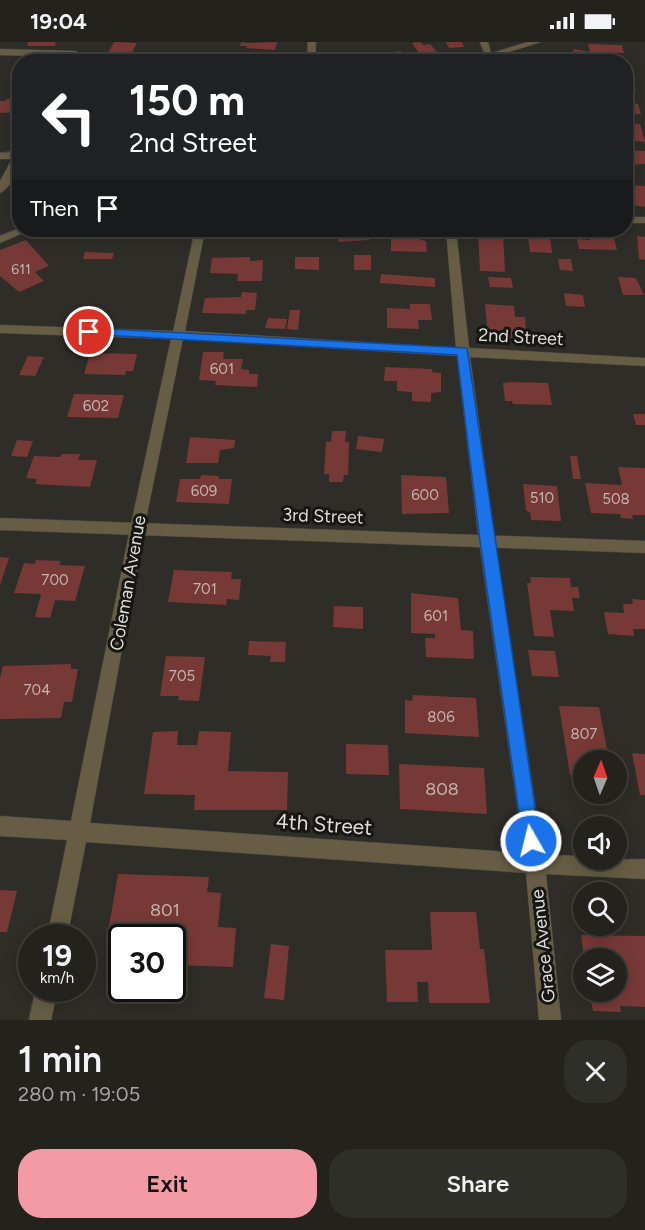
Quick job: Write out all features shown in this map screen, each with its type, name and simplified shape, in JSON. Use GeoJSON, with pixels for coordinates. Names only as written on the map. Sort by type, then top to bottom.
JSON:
{"type":"FeatureCollection","features":[{"type":"Feature","properties":{"kind":"street"},"geometry":{"type":"LineString","coordinates":[[493,54],[537,42]]}},
{"type":"Feature","properties":{"kind":"street"},"geometry":{"type":"LineString","coordinates":[[0,51],[76,54]]}},
{"type":"Feature","properties":{"kind":"street"},"geometry":{"type":"LineString","coordinates":[[0,190],[12,168]]}},
{"type":"Feature","properties":{"kind":"street","name":"Coleman Avenue"},"geometry":{"type":"LineString","coordinates":[[60,924],[112,667],[137,529],[199,237]]}},
{"type":"Feature","properties":{"kind":"street","name":"Grace Avenue"},"geometry":{"type":"LineString","coordinates":[[452,237],[463,351],[487,541],[535,864],[550,1020]]}},
{"type":"Feature","properties":{"kind":"street","name":"2nd Street"},"geometry":{"type":"LineString","coordinates":[[0,328],[179,335],[645,362]]}},
{"type":"Feature","properties":{"kind":"street","name":"3rd Street"},"geometry":{"type":"LineString","coordinates":[[0,524],[645,547]]}},
{"type":"Feature","properties":{"kind":"street","name":"4th Street"},"geometry":{"type":"LineString","coordinates":[[0,826],[645,870]]}},
{"type":"Feature","properties":{"kind":"street"},"geometry":{"type":"LineString","coordinates":[[40,1020],[43,1002]]}},
{"type":"Feature","properties":{"kind":"building"},"geometry":{"type":"Polygon","coordinates":[[[28,42],[56,42],[55,46],[27,46],[28,42]]]}},
{"type":"Feature","properties":{"kind":"building"},"geometry":{"type":"Polygon","coordinates":[[[114,42],[137,43],[131,54],[108,54],[114,42]]]}},
{"type":"Feature","properties":{"kind":"building"},"geometry":{"type":"Polygon","coordinates":[[[241,42],[277,42],[275,50],[246,48],[247,46],[240,46],[241,42]]]}},
{"type":"Feature","properties":{"kind":"building"},"geometry":{"type":"Polygon","coordinates":[[[446,42],[462,42],[464,47],[449,48],[446,42]]]}},
{"type":"Feature","properties":{"kind":"building"},"geometry":{"type":"Polygon","coordinates":[[[412,43],[430,44],[437,52],[434,52],[436,54],[420,54],[412,43]]]}},
{"type":"Feature","properties":{"kind":"building"},"geometry":{"type":"Polygon","coordinates":[[[588,44],[622,45],[624,53],[590,52],[588,44]]]}},
{"type":"Feature","properties":{"kind":"building"},"geometry":{"type":"Polygon","coordinates":[[[573,49],[590,52],[590,54],[573,54],[573,49]]]}},
{"type":"Feature","properties":{"kind":"building"},"geometry":{"type":"Polygon","coordinates":[[[401,51],[403,54],[386,54],[401,51]]]}},
{"type":"Feature","properties":{"kind":"building"},"geometry":{"type":"Polygon","coordinates":[[[12,99],[12,112],[0,113],[0,101],[12,99]]]}},
{"type":"Feature","properties":{"kind":"building"},"geometry":{"type":"Polygon","coordinates":[[[633,103],[638,104],[641,114],[633,115],[633,103]]]}},
{"type":"Feature","properties":{"kind":"building"},"geometry":{"type":"Polygon","coordinates":[[[633,124],[640,124],[645,142],[633,141],[633,124]]]}},
{"type":"Feature","properties":{"kind":"building"},"geometry":{"type":"Polygon","coordinates":[[[633,150],[645,151],[645,164],[633,165],[633,150]]]}},
{"type":"Feature","properties":{"kind":"building"},"geometry":{"type":"Polygon","coordinates":[[[633,185],[645,186],[645,207],[633,205],[633,185]]]}},
{"type":"Feature","properties":{"kind":"building"},"geometry":{"type":"Polygon","coordinates":[[[637,236],[645,237],[645,260],[639,259],[637,236]]]}},
{"type":"Feature","properties":{"kind":"building"},"geometry":{"type":"Polygon","coordinates":[[[216,237],[250,237],[249,239],[216,237]]]}},
{"type":"Feature","properties":{"kind":"building"},"geometry":{"type":"Polygon","coordinates":[[[338,237],[369,237],[369,240],[338,242],[338,237]]]}},
{"type":"Feature","properties":{"kind":"building"},"geometry":{"type":"Polygon","coordinates":[[[383,237],[421,237],[421,240],[426,241],[427,252],[391,251],[391,239],[383,239],[383,237]]]}},
{"type":"Feature","properties":{"kind":"building"},"geometry":{"type":"Polygon","coordinates":[[[478,237],[503,237],[505,272],[480,271],[478,237]]]}},
{"type":"Feature","properties":{"kind":"building"},"geometry":{"type":"Polygon","coordinates":[[[528,237],[550,237],[552,253],[530,252],[528,237]]]}},
{"type":"Feature","properties":{"kind":"building"},"geometry":{"type":"Polygon","coordinates":[[[589,237],[614,237],[617,250],[579,249],[577,239],[590,240],[589,237]]]}},
{"type":"Feature","properties":{"kind":"building"},"geometry":{"type":"Polygon","coordinates":[[[26,240],[49,266],[35,272],[44,281],[19,292],[0,276],[0,250],[26,240]]]}},
{"type":"Feature","properties":{"kind":"building"},"geometry":{"type":"Polygon","coordinates":[[[85,252],[114,253],[112,259],[83,259],[85,252]]]}},
{"type":"Feature","properties":{"kind":"building"},"geometry":{"type":"Polygon","coordinates":[[[354,255],[371,255],[371,270],[354,270],[354,255]]]}},
{"type":"Feature","properties":{"kind":"building"},"geometry":{"type":"Polygon","coordinates":[[[250,257],[250,261],[263,260],[262,281],[237,281],[238,274],[210,273],[212,258],[250,257]]]}},
{"type":"Feature","properties":{"kind":"building"},"geometry":{"type":"Polygon","coordinates":[[[295,257],[319,257],[319,270],[295,269],[295,257]]]}},
{"type":"Feature","properties":{"kind":"building"},"geometry":{"type":"Polygon","coordinates":[[[558,259],[571,259],[573,271],[560,270],[558,259]]]}},
{"type":"Feature","properties":{"kind":"building"},"geometry":{"type":"Polygon","coordinates":[[[381,274],[435,278],[435,287],[380,283],[381,274]]]}},
{"type":"Feature","properties":{"kind":"building"},"geometry":{"type":"Polygon","coordinates":[[[488,277],[511,278],[513,288],[490,287],[488,277]]]}},
{"type":"Feature","properties":{"kind":"building"},"geometry":{"type":"Polygon","coordinates":[[[618,277],[636,278],[644,295],[623,295],[618,277]]]}},
{"type":"Feature","properties":{"kind":"building"},"geometry":{"type":"Polygon","coordinates":[[[242,292],[257,293],[255,310],[246,310],[246,314],[202,313],[205,298],[241,297],[242,292]]]}},
{"type":"Feature","properties":{"kind":"building"},"geometry":{"type":"Polygon","coordinates":[[[564,293],[583,295],[585,307],[566,306],[564,293]]]}},
{"type":"Feature","properties":{"kind":"building"},"geometry":{"type":"Polygon","coordinates":[[[410,304],[430,304],[432,320],[418,320],[419,329],[387,328],[387,308],[410,309],[410,304]]]}},
{"type":"Feature","properties":{"kind":"building"},"geometry":{"type":"Polygon","coordinates":[[[485,304],[514,306],[515,317],[525,317],[526,330],[515,330],[514,339],[488,337],[485,304]]]}},
{"type":"Feature","properties":{"kind":"building"},"geometry":{"type":"Polygon","coordinates":[[[290,310],[300,310],[298,330],[287,329],[290,310]]]}},
{"type":"Feature","properties":{"kind":"building"},"geometry":{"type":"Polygon","coordinates":[[[268,318],[287,319],[285,329],[265,328],[268,318]]]}},
{"type":"Feature","properties":{"kind":"building"},"geometry":{"type":"Polygon","coordinates":[[[203,352],[224,352],[223,359],[243,359],[241,369],[249,370],[249,374],[258,374],[257,387],[215,385],[216,381],[199,380],[203,352]]]}},
{"type":"Feature","properties":{"kind":"building"},"geometry":{"type":"Polygon","coordinates":[[[90,353],[137,354],[133,371],[126,371],[125,375],[84,374],[90,353]]]}},
{"type":"Feature","properties":{"kind":"building"},"geometry":{"type":"Polygon","coordinates":[[[28,356],[44,357],[35,376],[19,375],[28,356]]]}},
{"type":"Feature","properties":{"kind":"building"},"geometry":{"type":"Polygon","coordinates":[[[385,367],[432,369],[432,372],[441,373],[441,392],[431,393],[431,402],[412,401],[412,392],[397,391],[397,381],[384,381],[385,367]]]}},
{"type":"Feature","properties":{"kind":"building"},"geometry":{"type":"Polygon","coordinates":[[[503,383],[548,383],[552,405],[513,404],[512,401],[505,401],[503,383]]]}},
{"type":"Feature","properties":{"kind":"building"},"geometry":{"type":"Polygon","coordinates":[[[74,394],[124,395],[118,418],[67,417],[74,394]]]}},
{"type":"Feature","properties":{"kind":"building"},"geometry":{"type":"Polygon","coordinates":[[[633,414],[645,414],[645,425],[636,425],[633,414]]]}},
{"type":"Feature","properties":{"kind":"building"},"geometry":{"type":"Polygon","coordinates":[[[332,431],[346,431],[345,442],[349,442],[348,475],[344,475],[343,482],[329,482],[329,474],[324,474],[326,441],[331,442],[332,431]]]}},
{"type":"Feature","properties":{"kind":"building"},"geometry":{"type":"Polygon","coordinates":[[[358,436],[384,439],[382,452],[356,449],[358,436]]]}},
{"type":"Feature","properties":{"kind":"building"},"geometry":{"type":"Polygon","coordinates":[[[190,437],[235,440],[234,448],[220,450],[218,463],[186,463],[190,437]]]}},
{"type":"Feature","properties":{"kind":"building"},"geometry":{"type":"Polygon","coordinates":[[[17,440],[33,441],[27,457],[11,456],[17,440]]]}},
{"type":"Feature","properties":{"kind":"building"},"geometry":{"type":"Polygon","coordinates":[[[62,454],[80,454],[78,460],[97,460],[90,487],[35,484],[37,479],[26,478],[34,456],[60,457],[62,454]]]}},
{"type":"Feature","properties":{"kind":"building"},"geometry":{"type":"Polygon","coordinates":[[[570,456],[577,456],[581,479],[573,479],[570,456]]]}},
{"type":"Feature","properties":{"kind":"building"},"geometry":{"type":"Polygon","coordinates":[[[618,467],[645,468],[645,515],[632,515],[633,519],[621,518],[620,514],[591,513],[585,483],[622,485],[618,467]]]}},
{"type":"Feature","properties":{"kind":"building"},"geometry":{"type":"Polygon","coordinates":[[[201,475],[232,479],[229,504],[176,502],[180,479],[200,479],[201,475]]]}},
{"type":"Feature","properties":{"kind":"building"},"geometry":{"type":"Polygon","coordinates":[[[401,475],[446,477],[449,513],[402,514],[401,475]]]}},
{"type":"Feature","properties":{"kind":"building"},"geometry":{"type":"Polygon","coordinates":[[[523,484],[557,486],[561,521],[531,520],[530,512],[526,511],[523,484]]]}},
{"type":"Feature","properties":{"kind":"building"},"geometry":{"type":"Polygon","coordinates":[[[0,557],[9,558],[0,585],[0,557]]]}},
{"type":"Feature","properties":{"kind":"building"},"geometry":{"type":"Polygon","coordinates":[[[36,560],[61,561],[59,565],[85,566],[75,601],[55,600],[50,618],[35,617],[41,594],[14,593],[24,563],[35,564],[36,560]]]}},
{"type":"Feature","properties":{"kind":"building"},"geometry":{"type":"Polygon","coordinates":[[[174,570],[232,572],[231,579],[241,579],[239,600],[227,599],[226,605],[168,602],[174,570]]]}},
{"type":"Feature","properties":{"kind":"building"},"geometry":{"type":"Polygon","coordinates":[[[530,577],[570,578],[571,587],[578,587],[580,598],[572,598],[574,611],[550,610],[554,637],[534,636],[527,583],[531,583],[530,577]]]}},
{"type":"Feature","properties":{"kind":"building"},"geometry":{"type":"Polygon","coordinates":[[[411,593],[458,598],[461,630],[473,631],[474,659],[426,657],[425,638],[435,638],[435,634],[411,633],[411,593]]]}},
{"type":"Feature","properties":{"kind":"building"},"geometry":{"type":"Polygon","coordinates":[[[632,599],[645,600],[645,629],[633,629],[634,636],[608,634],[604,612],[624,613],[623,604],[633,604],[632,599]]]}},
{"type":"Feature","properties":{"kind":"building"},"geometry":{"type":"Polygon","coordinates":[[[334,606],[363,607],[363,629],[333,627],[334,606]]]}},
{"type":"Feature","properties":{"kind":"building"},"geometry":{"type":"Polygon","coordinates":[[[249,641],[286,642],[285,662],[270,662],[271,656],[248,655],[249,641]]]}},
{"type":"Feature","properties":{"kind":"building"},"geometry":{"type":"Polygon","coordinates":[[[528,650],[555,651],[559,677],[532,676],[528,650]]]}},
{"type":"Feature","properties":{"kind":"building"},"geometry":{"type":"Polygon","coordinates":[[[166,656],[205,657],[199,701],[178,700],[179,696],[160,696],[166,656]]]}},
{"type":"Feature","properties":{"kind":"building"},"geometry":{"type":"Polygon","coordinates":[[[71,664],[71,669],[78,669],[72,702],[64,702],[61,718],[0,719],[0,678],[3,666],[71,664]]]}},
{"type":"Feature","properties":{"kind":"building"},"geometry":{"type":"Polygon","coordinates":[[[413,695],[476,698],[479,737],[405,733],[405,700],[412,701],[413,695]]]}},
{"type":"Feature","properties":{"kind":"building"},"geometry":{"type":"Polygon","coordinates":[[[559,706],[599,707],[607,750],[573,750],[573,775],[570,775],[559,706]]]}},
{"type":"Feature","properties":{"kind":"building"},"geometry":{"type":"Polygon","coordinates":[[[178,731],[177,745],[197,745],[199,731],[231,732],[228,771],[288,772],[287,810],[194,810],[195,795],[144,794],[153,732],[178,731]]]}},
{"type":"Feature","properties":{"kind":"building"},"geometry":{"type":"Polygon","coordinates":[[[346,744],[388,745],[389,775],[346,774],[346,744]]]}},
{"type":"Feature","properties":{"kind":"building"},"geometry":{"type":"Polygon","coordinates":[[[632,753],[645,754],[645,795],[640,795],[632,753]]]}},
{"type":"Feature","properties":{"kind":"building"},"geometry":{"type":"Polygon","coordinates":[[[399,764],[484,768],[487,814],[400,809],[399,764]]]}},
{"type":"Feature","properties":{"kind":"building"},"geometry":{"type":"Polygon","coordinates":[[[118,874],[209,877],[207,892],[221,893],[218,927],[236,928],[233,967],[186,965],[186,924],[109,924],[118,874]]]}},
{"type":"Feature","properties":{"kind":"building"},"geometry":{"type":"Polygon","coordinates":[[[0,890],[17,891],[7,932],[0,932],[0,890]]]}},
{"type":"Feature","properties":{"kind":"building"},"geometry":{"type":"Polygon","coordinates":[[[430,912],[476,912],[480,949],[484,949],[490,1003],[429,1003],[428,982],[417,982],[418,1002],[387,1002],[385,950],[432,950],[430,912]]]}},
{"type":"Feature","properties":{"kind":"building"},"geometry":{"type":"Polygon","coordinates":[[[581,936],[645,936],[645,1007],[620,1006],[621,1012],[593,1011],[591,1002],[627,1002],[627,948],[583,948],[581,936]]]}},
{"type":"Feature","properties":{"kind":"building"},"geometry":{"type":"Polygon","coordinates":[[[271,944],[289,946],[284,1000],[264,998],[271,944]]]}},
{"type":"Feature","properties":{"kind":"route"},"geometry":{"type":"LineString","coordinates":[[89,332],[463,351],[487,541],[531,841]]}}]}
